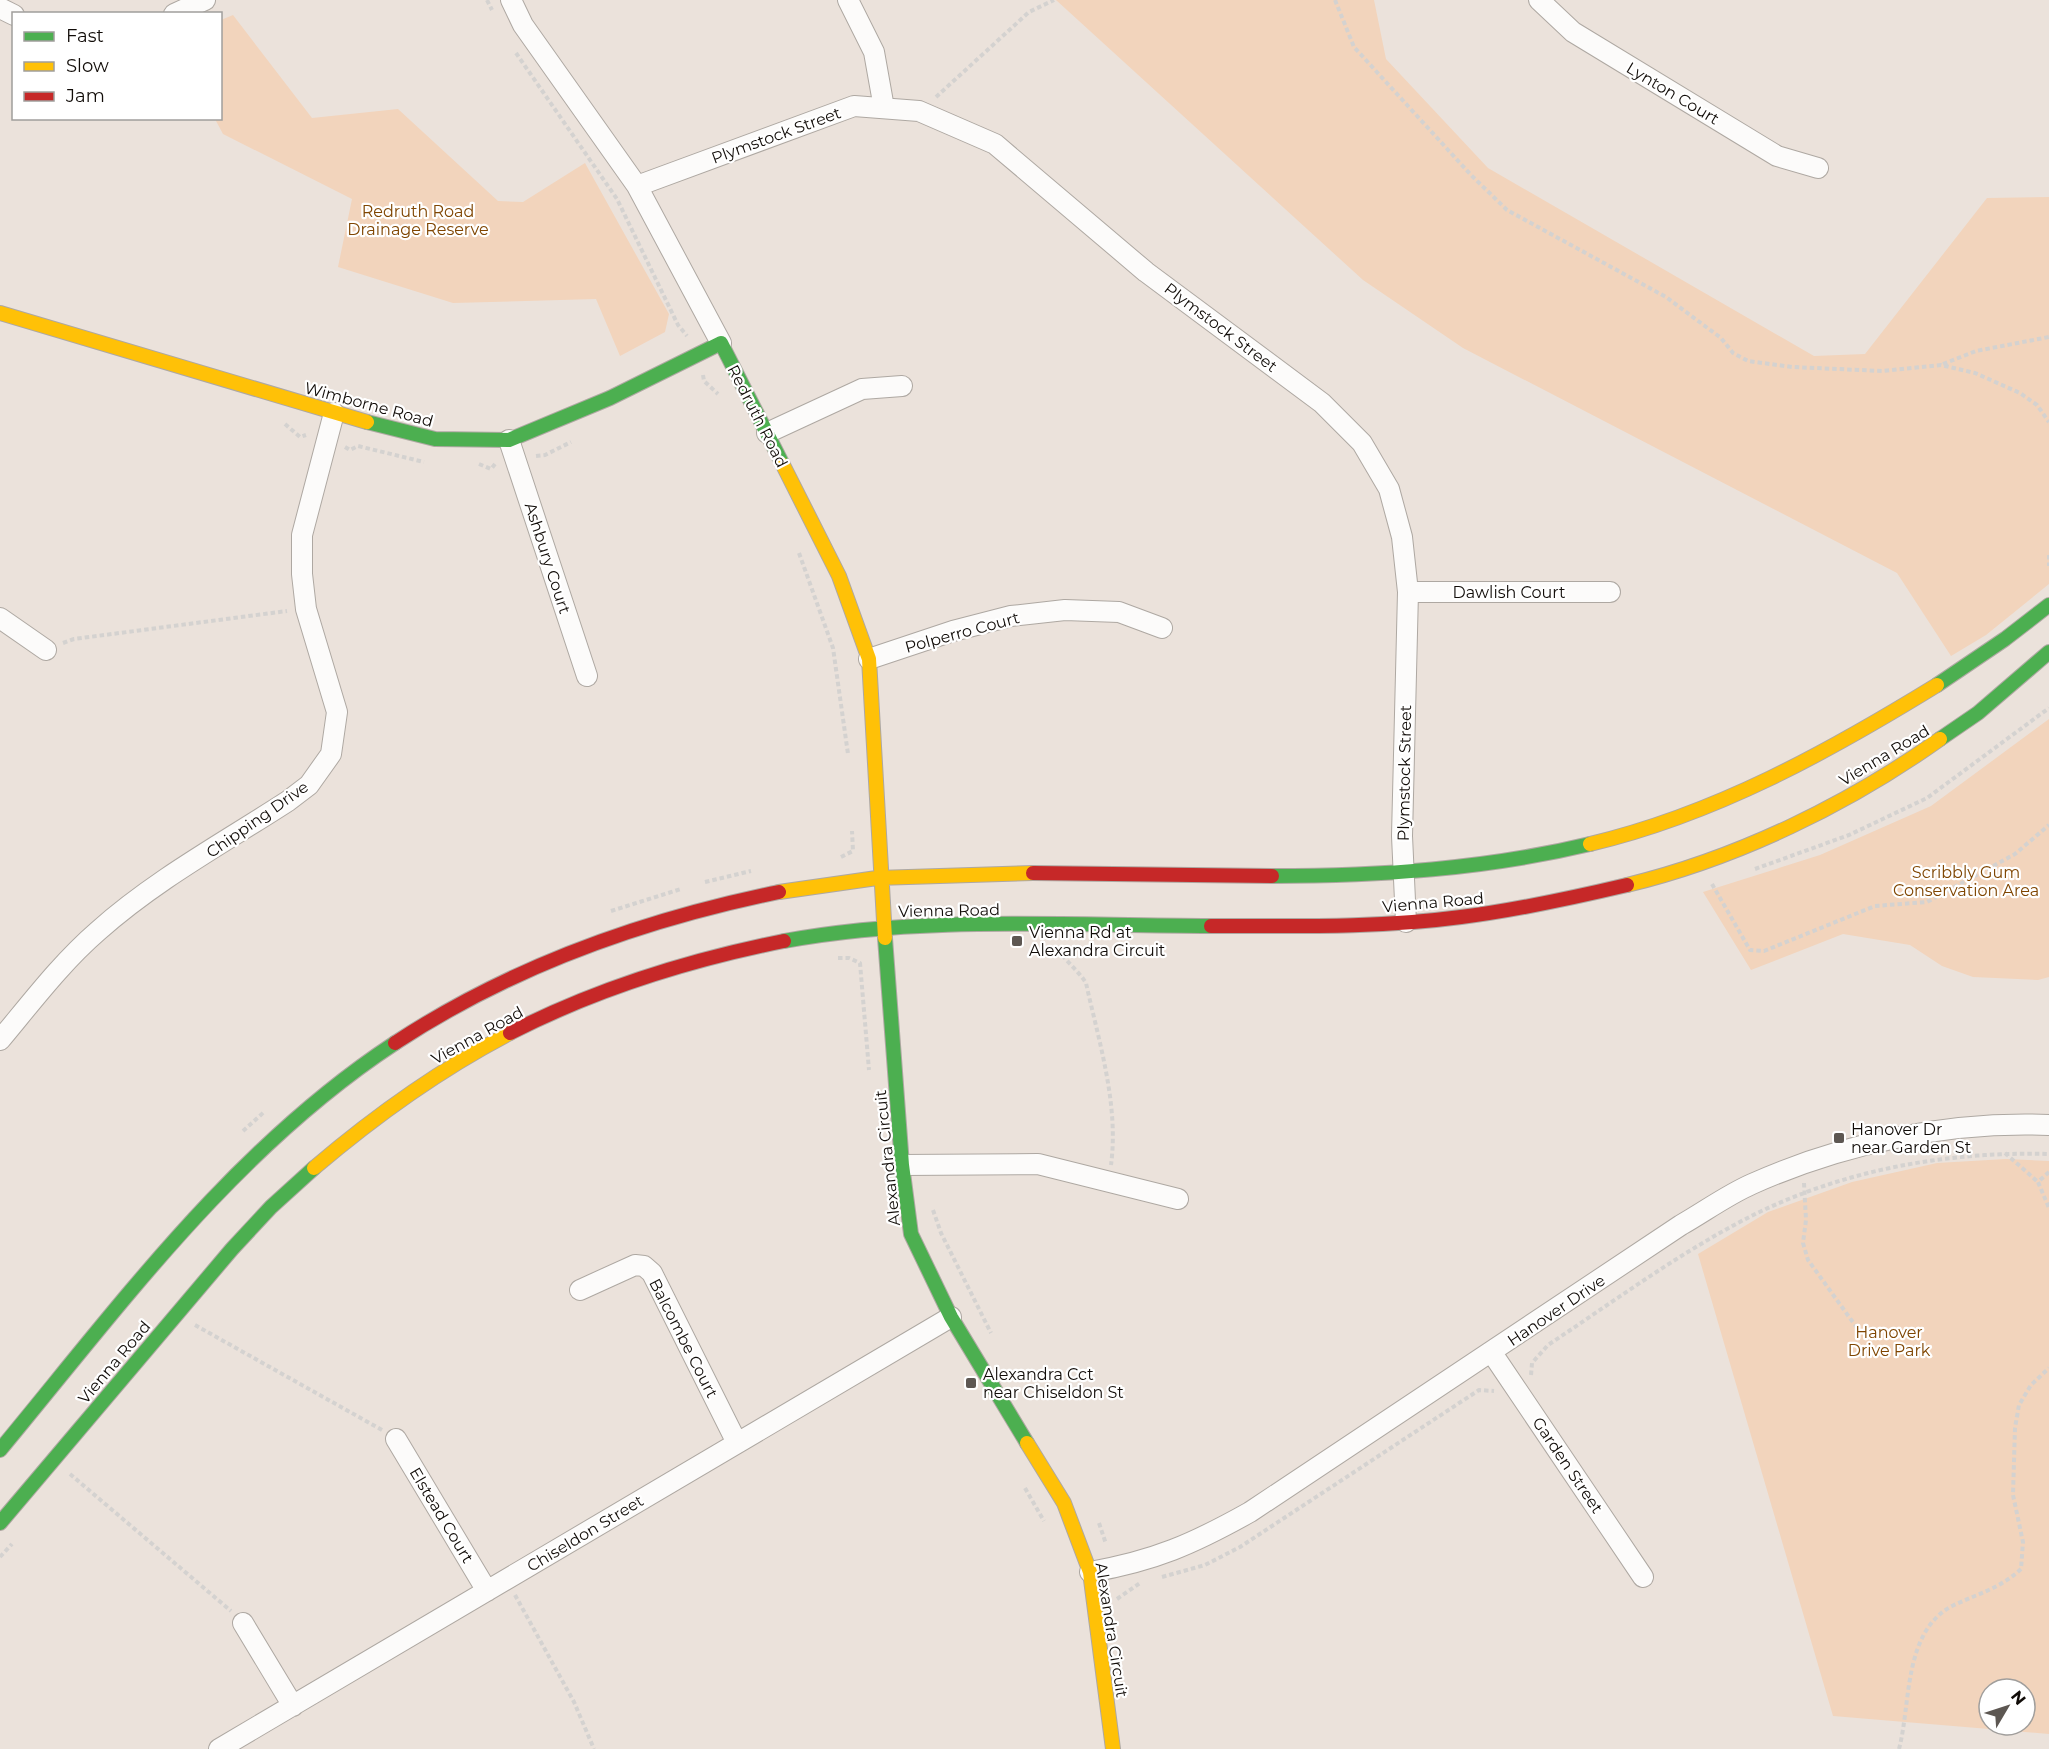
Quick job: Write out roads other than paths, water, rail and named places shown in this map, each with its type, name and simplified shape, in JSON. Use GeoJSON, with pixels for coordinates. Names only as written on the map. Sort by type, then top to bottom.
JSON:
{"type":"FeatureCollection","features":[{"type":"Feature","properties":{"kind":"main road","name":"Wimborne Road"},"geometry":{"type":"LineString","coordinates":[[0,313],[334,413],[435,439],[509,440],[610,398],[721,343]]}},
{"type":"Feature","properties":{"kind":"main road","name":"Redruth Road"},"geometry":{"type":"LineString","coordinates":[[721,343],[838,576],[869,659],[880,877]]}},
{"type":"Feature","properties":{"kind":"main road","name":"Vienna Road"},"geometry":{"type":"LineString","coordinates":[[0,1450],[178,1236],[238,1171],[301,1113],[427,1022],[493,985],[578,950],[664,920],[734,900],[815,885],[880,877],[1405,872],[1463,867],[1537,856],[1615,837],[1737,795],[1794,767],[1985,656],[2049,605]]}},
{"type":"Feature","properties":{"kind":"main road","name":"Vienna Road"},"geometry":{"type":"LineString","coordinates":[[0,1523],[177,1313],[281,1198],[340,1146],[406,1095],[457,1063],[522,1027],[592,995],[657,972],[789,940],[885,928],[1406,922],[1497,913],[1571,899],[1703,862],[1832,805],[1917,757],[2000,697],[2049,652]]}},
{"type":"Feature","properties":{"kind":"main road","name":"Alexandra Circuit"},"geometry":{"type":"LineString","coordinates":[[880,877],[902,1165],[911,1234],[951,1317],[1064,1503],[1090,1572],[1113,1749]]}},
{"type":"Feature","properties":{"kind":"street"},"geometry":{"type":"LineString","coordinates":[[178,12],[205,0]]}},
{"type":"Feature","properties":{"kind":"street","name":"Redruth Road"},"geometry":{"type":"LineString","coordinates":[[511,0],[523,24],[637,186],[721,343]]}},
{"type":"Feature","properties":{"kind":"street"},"geometry":{"type":"LineString","coordinates":[[848,0],[874,51],[884,108]]}},
{"type":"Feature","properties":{"kind":"street","name":"Lynton Court"},"geometry":{"type":"LineString","coordinates":[[1539,0],[1574,32],[1777,156],[1818,168]]}},
{"type":"Feature","properties":{"kind":"street","name":"Plymstock Street"},"geometry":{"type":"LineString","coordinates":[[637,186],[854,106],[919,111],[995,144],[1146,272],[1322,403],[1362,443],[1389,489],[1402,537],[1408,592],[1402,836],[1406,922]]}},
{"type":"Feature","properties":{"kind":"street"},"geometry":{"type":"LineString","coordinates":[[766,433],[862,389],[902,386]]}},
{"type":"Feature","properties":{"kind":"street","name":"Chipping Drive"},"geometry":{"type":"LineString","coordinates":[[0,1040],[65,963],[98,930],[137,899],[288,801],[309,785],[332,754],[337,712],[306,609],[302,574],[302,535],[334,413]]}},
{"type":"Feature","properties":{"kind":"street","name":"Ashbury Court"},"geometry":{"type":"LineString","coordinates":[[509,440],[587,676]]}},
{"type":"Feature","properties":{"kind":"street","name":"Dawlish Court"},"geometry":{"type":"LineString","coordinates":[[1408,592],[1610,592]]}},
{"type":"Feature","properties":{"kind":"street","name":"Polperro Court"},"geometry":{"type":"LineString","coordinates":[[869,659],[988,622],[1065,610],[1119,612],[1162,628]]}},
{"type":"Feature","properties":{"kind":"street"},"geometry":{"type":"LineString","coordinates":[[0,618],[46,650]]}},
{"type":"Feature","properties":{"kind":"street","name":"Hanover Drive"},"geometry":{"type":"LineString","coordinates":[[1090,1572],[1137,1563],[1194,1543],[1250,1512],[1681,1226],[1750,1185],[1804,1164],[1900,1136],[1950,1129],[2049,1125]]}},
{"type":"Feature","properties":{"kind":"street"},"geometry":{"type":"LineString","coordinates":[[902,1165],[1038,1164],[1178,1199]]}},
{"type":"Feature","properties":{"kind":"street","name":"Balcombe Court"},"geometry":{"type":"LineString","coordinates":[[580,1290],[635,1265],[644,1266],[652,1273],[736,1441]]}},
{"type":"Feature","properties":{"kind":"street","name":"Chiseldon Street"},"geometry":{"type":"LineString","coordinates":[[219,1749],[488,1591],[736,1441],[951,1317]]}},
{"type":"Feature","properties":{"kind":"street","name":"Garden Street"},"geometry":{"type":"LineString","coordinates":[[1492,1353],[1643,1577]]}},
{"type":"Feature","properties":{"kind":"street","name":"Elstead Court"},"geometry":{"type":"LineString","coordinates":[[396,1439],[488,1591]]}},
{"type":"Feature","properties":{"kind":"street"},"geometry":{"type":"LineString","coordinates":[[243,1623],[293,1706]]}},
{"type":"Feature","properties":{"kind":"place","name":"Vienna Rd at Alexandra Circuit"},"geometry":{"type":"Point","coordinates":[1017,941]}},
{"type":"Feature","properties":{"kind":"place","name":"Hanover Dr near Garden St"},"geometry":{"type":"Point","coordinates":[1839,1138]}},
{"type":"Feature","properties":{"kind":"place","name":"Alexandra Cct near Chiseldon St"},"geometry":{"type":"Point","coordinates":[971,1383]}},
{"type":"Feature","properties":{"kind":"park label","name":"Redruth Road Drainage Reserve"},"geometry":{"type":"Point","coordinates":[418,220]}},
{"type":"Feature","properties":{"kind":"park label","name":"Scribbly Gum Conservation Area"},"geometry":{"type":"Point","coordinates":[1966,881]}},
{"type":"Feature","properties":{"kind":"park label","name":"Hanover Drive Park"},"geometry":{"type":"Point","coordinates":[1889,1341]}}]}
